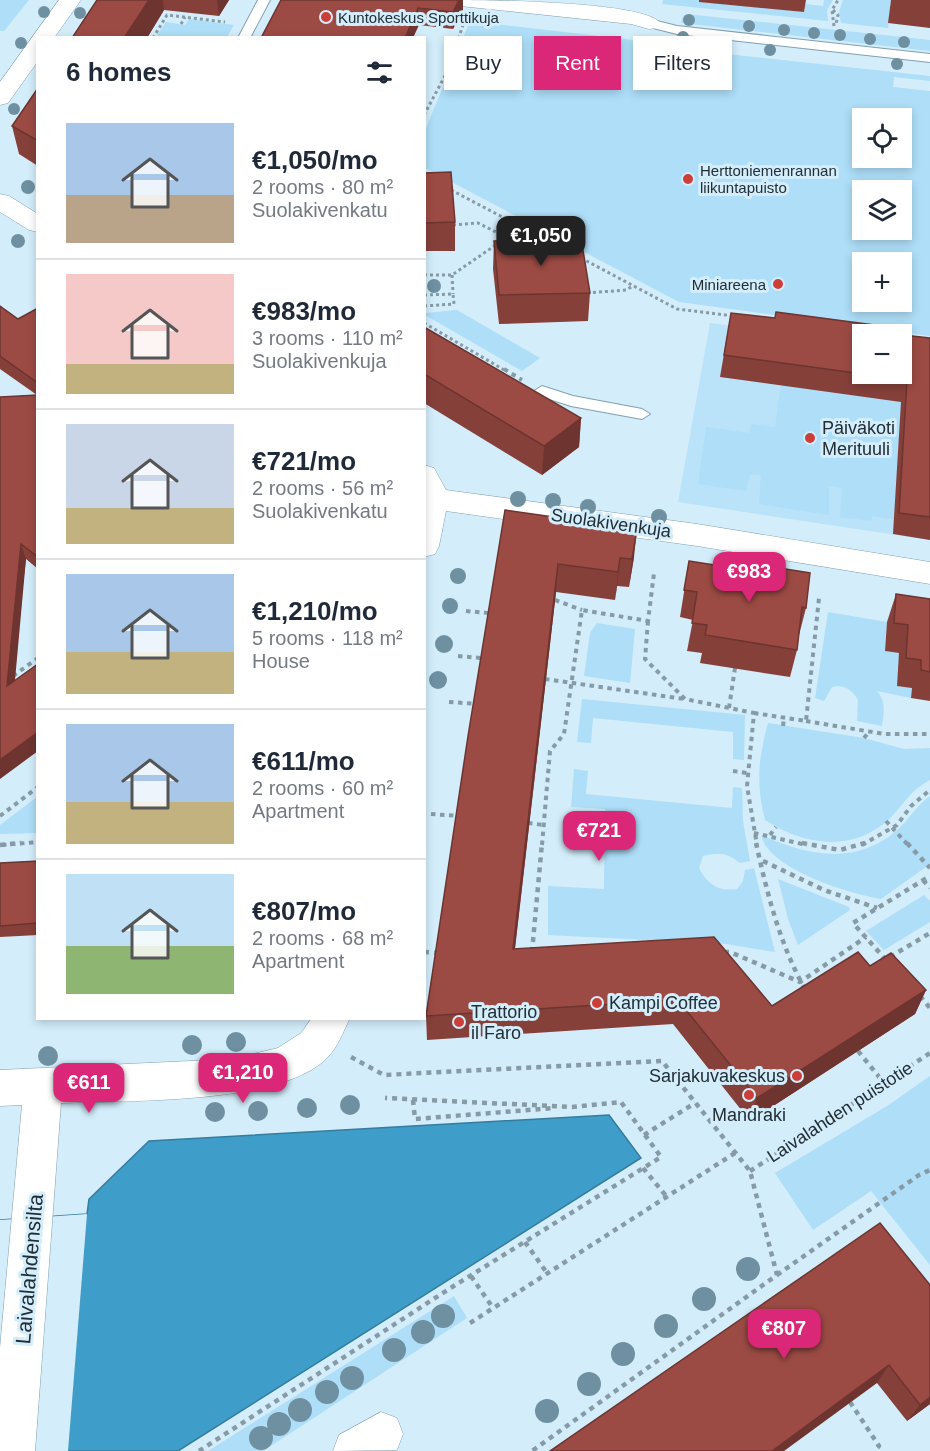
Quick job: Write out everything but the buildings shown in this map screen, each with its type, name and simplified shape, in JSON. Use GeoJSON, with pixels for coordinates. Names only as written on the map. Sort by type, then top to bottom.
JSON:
{"type":"FeatureCollection","features":[{"type":"Feature","properties":{"kind":"street"},"geometry":{"type":"LineString","coordinates":[[44,36],[70,0]]}},
{"type":"Feature","properties":{"kind":"street"},"geometry":{"type":"LineString","coordinates":[[460,0],[634,18],[649,23]]}},
{"type":"Feature","properties":{"kind":"street"},"geometry":{"type":"LineString","coordinates":[[0,98],[36,48]]}},
{"type":"Feature","properties":{"kind":"street"},"geometry":{"type":"LineString","coordinates":[[0,201],[36,224]]}},
{"type":"Feature","properties":{"kind":"street"},"geometry":{"type":"LineString","coordinates":[[426,522],[429,487]]}},
{"type":"Feature","properties":{"kind":"street","name":"Suolakivenkuja"},"geometry":{"type":"LineString","coordinates":[[429,487],[698,536],[930,573]]}},
{"type":"Feature","properties":{"kind":"street"},"geometry":{"type":"LineString","coordinates":[[0,1088],[43,1088],[232,1077],[295,1062],[325,1029]]}},
{"type":"Feature","properties":{"kind":"street","name":"Laivalahdensilta"},"geometry":{"type":"LineString","coordinates":[[13,1451],[43,1088]]}},
{"type":"Feature","properties":{"kind":"lane"},"geometry":{"type":"LineString","coordinates":[[245,36],[264,0]]}},
{"type":"Feature","properties":{"kind":"lane"},"geometry":{"type":"LineString","coordinates":[[649,23],[677,30],[930,57]]}},
{"type":"Feature","properties":{"kind":"lane"},"geometry":{"type":"LineString","coordinates":[[542,391],[571,401],[642,414]]}},
{"type":"Feature","properties":{"kind":"path"},"geometry":{"type":"LineString","coordinates":[[833,20],[832,10],[838,0]]}},
{"type":"Feature","properties":{"kind":"path"},"geometry":{"type":"LineString","coordinates":[[154,36],[168,10]]}},
{"type":"Feature","properties":{"kind":"path"},"geometry":{"type":"LineString","coordinates":[[832,10],[838,15],[838,23],[834,27]]}},
{"type":"Feature","properties":{"kind":"path"},"geometry":{"type":"LineString","coordinates":[[167,15],[229,22]]}},
{"type":"Feature","properties":{"kind":"path"},"geometry":{"type":"LineString","coordinates":[[181,24],[185,17]]}},
{"type":"Feature","properties":{"kind":"path"},"geometry":{"type":"LineString","coordinates":[[426,112],[444,81]]}},
{"type":"Feature","properties":{"kind":"path"},"geometry":{"type":"LineString","coordinates":[[444,187],[552,243]]}},
{"type":"Feature","properties":{"kind":"path"},"geometry":{"type":"LineString","coordinates":[[453,225],[478,223],[507,238]]}},
{"type":"Feature","properties":{"kind":"path"},"geometry":{"type":"LineString","coordinates":[[426,275],[452,275],[522,227]]}},
{"type":"Feature","properties":{"kind":"path"},"geometry":{"type":"LineString","coordinates":[[572,254],[677,309],[736,317]]}},
{"type":"Feature","properties":{"kind":"path"},"geometry":{"type":"LineString","coordinates":[[426,306],[453,304],[452,275]]}},
{"type":"Feature","properties":{"kind":"path"},"geometry":{"type":"LineString","coordinates":[[583,293],[626,290],[633,286]]}},
{"type":"Feature","properties":{"kind":"path"},"geometry":{"type":"LineString","coordinates":[[426,294],[453,294]]}},
{"type":"Feature","properties":{"kind":"path"},"geometry":{"type":"LineString","coordinates":[[426,324],[542,391]]}},
{"type":"Feature","properties":{"kind":"path"},"geometry":{"type":"LineString","coordinates":[[654,573],[645,659],[685,699]]}},
{"type":"Feature","properties":{"kind":"path"},"geometry":{"type":"LineString","coordinates":[[806,721],[819,598]]}},
{"type":"Feature","properties":{"kind":"path"},"geometry":{"type":"LineString","coordinates":[[555,600],[563,601],[569,608],[648,621]]}},
{"type":"Feature","properties":{"kind":"path"},"geometry":{"type":"LineString","coordinates":[[466,610],[488,613],[486,625]]}},
{"type":"Feature","properties":{"kind":"path"},"geometry":{"type":"LineString","coordinates":[[532,954],[550,751],[564,734],[582,610]]}},
{"type":"Feature","properties":{"kind":"path"},"geometry":{"type":"LineString","coordinates":[[458,656],[481,658],[479,670]]}},
{"type":"Feature","properties":{"kind":"path"},"geometry":{"type":"LineString","coordinates":[[9,679],[36,659]]}},
{"type":"Feature","properties":{"kind":"path"},"geometry":{"type":"LineString","coordinates":[[729,708],[735,668]]}},
{"type":"Feature","properties":{"kind":"path"},"geometry":{"type":"LineString","coordinates":[[545,679],[685,699],[884,735],[930,734]]}},
{"type":"Feature","properties":{"kind":"path"},"geometry":{"type":"LineString","coordinates":[[449,702],[478,704]]}},
{"type":"Feature","properties":{"kind":"path"},"geometry":{"type":"LineString","coordinates":[[754,713],[747,772],[747,788],[754,833],[784,941],[800,982],[806,991]]}},
{"type":"Feature","properties":{"kind":"path"},"geometry":{"type":"LineString","coordinates":[[783,726],[784,718]]}},
{"type":"Feature","properties":{"kind":"path"},"geometry":{"type":"LineString","coordinates":[[864,738],[869,732]]}},
{"type":"Feature","properties":{"kind":"path"},"geometry":{"type":"LineString","coordinates":[[733,771],[747,772]]}},
{"type":"Feature","properties":{"kind":"path"},"geometry":{"type":"LineString","coordinates":[[0,816],[36,789]]}},
{"type":"Feature","properties":{"kind":"path"},"geometry":{"type":"LineString","coordinates":[[754,833],[770,835],[811,848],[838,852],[869,842],[893,828],[907,810],[930,790]]}},
{"type":"Feature","properties":{"kind":"path"},"geometry":{"type":"LineString","coordinates":[[431,814],[460,816]]}},
{"type":"Feature","properties":{"kind":"path"},"geometry":{"type":"LineString","coordinates":[[886,821],[930,868]]}},
{"type":"Feature","properties":{"kind":"path"},"geometry":{"type":"LineString","coordinates":[[528,823],[544,825]]}},
{"type":"Feature","properties":{"kind":"path"},"geometry":{"type":"LineString","coordinates":[[770,835],[776,827]]}},
{"type":"Feature","properties":{"kind":"path"},"geometry":{"type":"LineString","coordinates":[[0,845],[36,842]]}},
{"type":"Feature","properties":{"kind":"path"},"geometry":{"type":"LineString","coordinates":[[762,861],[824,890],[877,908]]}},
{"type":"Feature","properties":{"kind":"path"},"geometry":{"type":"LineString","coordinates":[[893,968],[853,923],[930,876]]}},
{"type":"Feature","properties":{"kind":"path"},"geometry":{"type":"LineString","coordinates":[[922,880],[930,888]]}},
{"type":"Feature","properties":{"kind":"path"},"geometry":{"type":"LineString","coordinates":[[886,960],[930,933]]}},
{"type":"Feature","properties":{"kind":"path"},"geometry":{"type":"LineString","coordinates":[[800,982],[866,937]]}},
{"type":"Feature","properties":{"kind":"path"},"geometry":{"type":"LineString","coordinates":[[426,952],[440,953]]}},
{"type":"Feature","properties":{"kind":"path"},"geometry":{"type":"LineString","coordinates":[[718,952],[730,952],[800,982]]}},
{"type":"Feature","properties":{"kind":"path"},"geometry":{"type":"LineString","coordinates":[[526,958],[532,954],[543,954]]}},
{"type":"Feature","properties":{"kind":"path"},"geometry":{"type":"LineString","coordinates":[[915,992],[930,1008]]}},
{"type":"Feature","properties":{"kind":"path"},"geometry":{"type":"LineString","coordinates":[[858,1051],[884,1083]]}},
{"type":"Feature","properties":{"kind":"path","name":"Laivalahden puistotie"},"geometry":{"type":"LineString","coordinates":[[750,1171],[930,1053]]}},
{"type":"Feature","properties":{"kind":"path"},"geometry":{"type":"LineString","coordinates":[[384,1076],[662,1061],[750,1171],[777,1275]]}},
{"type":"Feature","properties":{"kind":"path"},"geometry":{"type":"LineString","coordinates":[[385,1098],[572,1107]]}},
{"type":"Feature","properties":{"kind":"path"},"geometry":{"type":"LineString","coordinates":[[199,1451],[661,1157],[621,1102],[415,1119],[413,1100]]}},
{"type":"Feature","properties":{"kind":"path"},"geometry":{"type":"LineString","coordinates":[[644,1135],[695,1103]]}},
{"type":"Feature","properties":{"kind":"path"},"geometry":{"type":"LineString","coordinates":[[470,1323],[735,1153]]}},
{"type":"Feature","properties":{"kind":"path"},"geometry":{"type":"LineString","coordinates":[[643,1168],[667,1197]]}},
{"type":"Feature","properties":{"kind":"path"},"geometry":{"type":"LineString","coordinates":[[532,1451],[777,1275],[919,1175],[930,1170]]}},
{"type":"Feature","properties":{"kind":"path"},"geometry":{"type":"LineString","coordinates":[[525,1242],[547,1273]]}},
{"type":"Feature","properties":{"kind":"path"},"geometry":{"type":"LineString","coordinates":[[471,1276],[493,1308]]}},
{"type":"Feature","properties":{"kind":"path"},"geometry":{"type":"LineString","coordinates":[[850,1402],[879,1446],[874,1451]]}},
{"type":"Feature","properties":{"kind":"shaded area"},"geometry":{"type":"Polygon","coordinates":[[[0,0],[29,0],[4,31],[0,31],[0,0]]]}},
{"type":"Feature","properties":{"kind":"shaded area"},"geometry":{"type":"Polygon","coordinates":[[[663,0],[700,0],[804,12],[805,4],[823,6],[824,0],[833,0],[827,10],[828,21],[662,4],[663,0]]]}},
{"type":"Feature","properties":{"kind":"shaded area"},"geometry":{"type":"Polygon","coordinates":[[[843,0],[891,0],[888,28],[841,23],[839,12],[843,0]]]}},
{"type":"Feature","properties":{"kind":"shaded area"},"geometry":{"type":"Polygon","coordinates":[[[686,14],[930,40],[930,51],[681,23],[686,14]]]}},
{"type":"Feature","properties":{"kind":"shaded area"},"geometry":{"type":"Polygon","coordinates":[[[189,19],[234,25],[228,36],[157,36],[166,22],[185,25],[189,19]]]}},
{"type":"Feature","properties":{"kind":"shaded area","name":"Herttoniemenrannan liikuntapuisto"},"geometry":{"type":"Polygon","coordinates":[[[470,21],[599,36],[534,36],[534,90],[621,90],[621,39],[633,40],[633,90],[732,90],[732,55],[930,76],[930,81],[894,77],[893,87],[930,91],[930,336],[912,334],[912,324],[852,325],[679,302],[426,169],[426,128],[444,84],[444,90],[522,90],[522,36],[464,36],[470,21]]]}},
{"type":"Feature","properties":{"kind":"shaded area"},"geometry":{"type":"Polygon","coordinates":[[[457,310],[540,358],[522,371],[426,316],[426,313],[457,310]]]}},
{"type":"Feature","properties":{"kind":"shaded area","name":"Päiväkoti Merituuli"},"geometry":{"type":"Polygon","coordinates":[[[710,323],[852,342],[852,384],[912,384],[912,366],[930,352],[930,540],[678,502],[710,323]]]}},
{"type":"Feature","properties":{"kind":"shaded area"},"geometry":{"type":"Polygon","coordinates":[[[781,385],[901,402],[930,494],[930,540],[911,537],[912,522],[872,516],[871,521],[840,517],[842,488],[829,486],[829,515],[759,504],[761,475],[750,474],[746,491],[698,484],[706,427],[749,433],[751,424],[775,427],[781,385]]]}},
{"type":"Feature","properties":{"kind":"shaded area"},"geometry":{"type":"Polygon","coordinates":[[[828,612],[887,622],[885,651],[899,653],[912,688],[911,698],[877,691],[883,703],[882,726],[857,721],[858,700],[847,688],[832,687],[824,701],[815,698],[828,612]]]}},
{"type":"Feature","properties":{"kind":"shaded area"},"geometry":{"type":"Polygon","coordinates":[[[597,623],[635,629],[630,683],[584,676],[590,633],[597,623]]]}},
{"type":"Feature","properties":{"kind":"shaded area"},"geometry":{"type":"Polygon","coordinates":[[[582,699],[745,715],[744,760],[733,759],[733,732],[593,718],[591,743],[577,742],[582,699]]]}},
{"type":"Feature","properties":{"kind":"shaded area"},"geometry":{"type":"Polygon","coordinates":[[[768,723],[864,738],[904,749],[930,748],[930,780],[913,792],[879,827],[864,836],[831,842],[797,836],[765,820],[760,794],[759,771],[768,723]]]}},
{"type":"Feature","properties":{"kind":"shaded area"},"geometry":{"type":"Polygon","coordinates":[[[574,769],[588,771],[586,794],[732,808],[733,787],[742,788],[743,821],[750,861],[740,863],[727,855],[714,854],[703,856],[699,868],[714,886],[731,890],[737,889],[743,881],[745,870],[754,868],[775,952],[726,944],[548,935],[548,886],[604,889],[605,809],[571,807],[574,769]]]}},
{"type":"Feature","properties":{"kind":"shaded area"},"geometry":{"type":"Polygon","coordinates":[[[930,796],[930,864],[881,899],[832,886],[796,870],[769,850],[762,838],[764,836],[797,848],[831,854],[864,849],[895,832],[930,796]]]}},
{"type":"Feature","properties":{"kind":"shaded area"},"geometry":{"type":"Polygon","coordinates":[[[36,798],[36,833],[0,834],[0,825],[36,798]]]}},
{"type":"Feature","properties":{"kind":"shaded area"},"geometry":{"type":"Polygon","coordinates":[[[778,879],[849,907],[850,910],[798,945],[788,919],[778,879]]]}},
{"type":"Feature","properties":{"kind":"shaded area"},"geometry":{"type":"Polygon","coordinates":[[[924,895],[930,901],[930,922],[884,950],[866,931],[924,895]]]}},
{"type":"Feature","properties":{"kind":"shaded area"},"geometry":{"type":"Polygon","coordinates":[[[930,1076],[930,1265],[871,1191],[813,1230],[775,1173],[887,1106],[930,1076]]]}},
{"type":"Feature","properties":{"kind":"shaded area"},"geometry":{"type":"Polygon","coordinates":[[[609,1115],[641,1158],[178,1451],[0,1451],[0,1220],[87,1214],[89,1199],[149,1141],[609,1115]]]}},
{"type":"Feature","properties":{"kind":"shaded area"},"geometry":{"type":"Polygon","coordinates":[[[454,1296],[467,1318],[263,1451],[208,1451],[454,1296]]]}},
{"type":"Feature","properties":{"kind":"pier"},"geometry":{"type":"Polygon","coordinates":[[[87,1214],[68,1451],[0,1451],[0,1220],[87,1214]]]}},
{"type":"Feature","properties":{"kind":"place","name":"Kuntokeskus Sporttikuja"},"geometry":{"type":"Point","coordinates":[326,17]}},
{"type":"Feature","properties":{"kind":"place","name":"Herttoniemenrannan liikuntapuisto"},"geometry":{"type":"Point","coordinates":[688,179]}},
{"type":"Feature","properties":{"kind":"place","name":"Miniareena"},"geometry":{"type":"Point","coordinates":[778,284]}},
{"type":"Feature","properties":{"kind":"place","name":"Päiväkoti Merituuli"},"geometry":{"type":"Point","coordinates":[810,438]}},
{"type":"Feature","properties":{"kind":"place","name":"Kampi Coffee"},"geometry":{"type":"Point","coordinates":[597,1003]}},
{"type":"Feature","properties":{"kind":"place","name":"Trattorio il Faro"},"geometry":{"type":"Point","coordinates":[459,1022]}},
{"type":"Feature","properties":{"kind":"place","name":"Sarjakuvakeskus"},"geometry":{"type":"Point","coordinates":[797,1076]}},
{"type":"Feature","properties":{"kind":"place","name":"Mandraki"},"geometry":{"type":"Point","coordinates":[749,1095]}}]}
